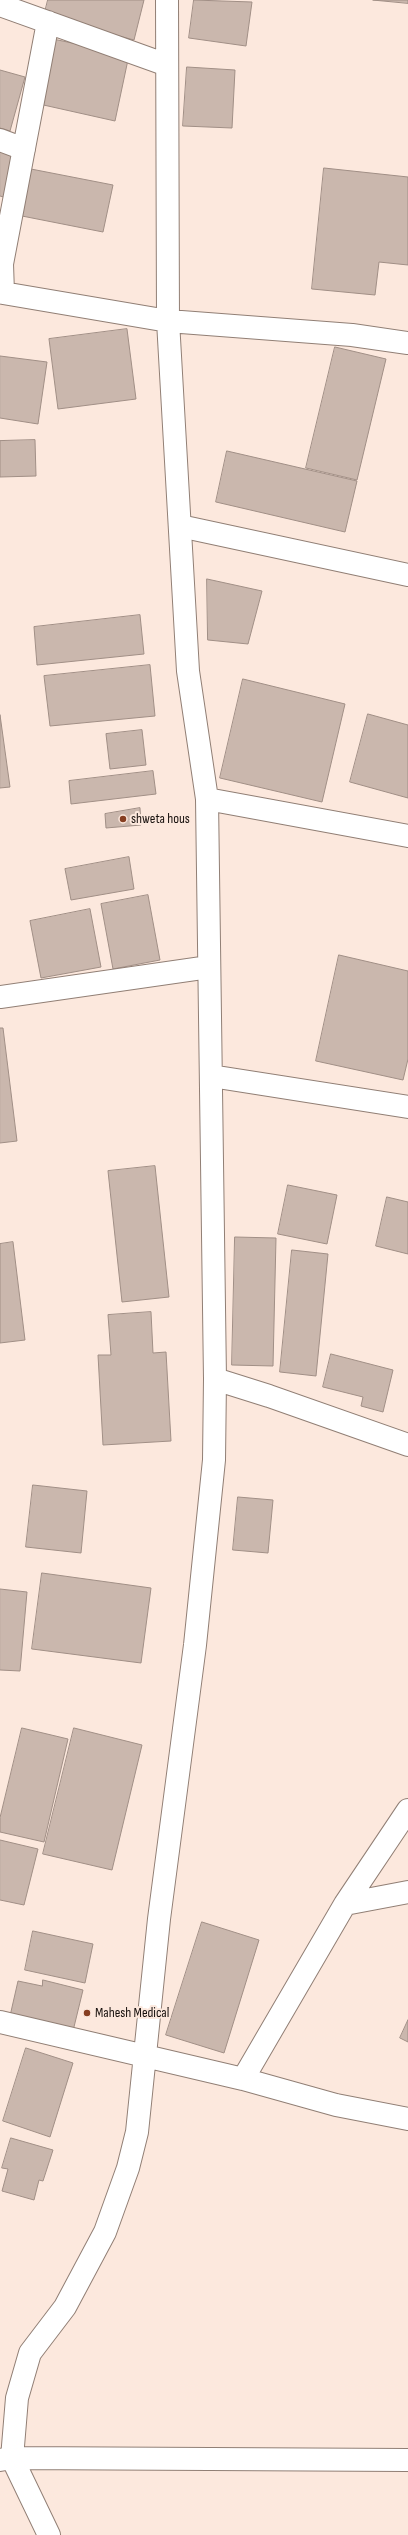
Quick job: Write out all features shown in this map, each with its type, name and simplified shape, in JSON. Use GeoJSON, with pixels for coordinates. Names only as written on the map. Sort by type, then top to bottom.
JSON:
{"type":"FeatureCollection","features":[{"type":"Feature","properties":{"kind":"street"},"geometry":{"type":"LineString","coordinates":[[49,2535],[4,2463],[17,2398],[30,2353],[65,2307],[105,2232],[128,2168],[137,2132],[159,1919],[195,1645],[214,1460],[215,1379],[207,799],[188,671],[168,321],[167,0]]}},
{"type":"Feature","properties":{"kind":"street"},"geometry":{"type":"LineString","coordinates":[[0,5],[167,65]]}},
{"type":"Feature","properties":{"kind":"street"},"geometry":{"type":"LineString","coordinates":[[48,22],[1,264],[3,293],[168,321],[352,335],[408,343]]}},
{"type":"Feature","properties":{"kind":"street"},"geometry":{"type":"LineString","coordinates":[[0,140],[24,149]]}},
{"type":"Feature","properties":{"kind":"street"},"geometry":{"type":"LineString","coordinates":[[180,526],[408,575]]}},
{"type":"Feature","properties":{"kind":"street"},"geometry":{"type":"LineString","coordinates":[[207,799],[408,836]]}},
{"type":"Feature","properties":{"kind":"street"},"geometry":{"type":"LineString","coordinates":[[0,997],[209,967]]}},
{"type":"Feature","properties":{"kind":"street"},"geometry":{"type":"LineString","coordinates":[[211,1076],[408,1107]]}},
{"type":"Feature","properties":{"kind":"street"},"geometry":{"type":"LineString","coordinates":[[215,1379],[269,1396],[408,1445]]}},
{"type":"Feature","properties":{"kind":"street"},"geometry":{"type":"LineString","coordinates":[[243,2079],[345,1904],[408,1810]]}},
{"type":"Feature","properties":{"kind":"street"},"geometry":{"type":"LineString","coordinates":[[345,1904],[408,1892]]}},
{"type":"Feature","properties":{"kind":"street"},"geometry":{"type":"LineString","coordinates":[[0,2022],[243,2079],[336,2105],[408,2119]]}},
{"type":"Feature","properties":{"kind":"street"},"geometry":{"type":"LineString","coordinates":[[4,2463],[408,2460]]}},
{"type":"Feature","properties":{"kind":"building"},"geometry":{"type":"Polygon","coordinates":[[[48,0],[144,0],[134,40],[44,16],[48,0]]]}},
{"type":"Feature","properties":{"kind":"building"},"geometry":{"type":"Polygon","coordinates":[[[194,0],[252,2],[246,46],[189,38],[194,0]]]}},
{"type":"Feature","properties":{"kind":"building"},"geometry":{"type":"Polygon","coordinates":[[[373,0],[408,0],[408,3],[373,0]]]}},
{"type":"Feature","properties":{"kind":"building"},"geometry":{"type":"Polygon","coordinates":[[[53,39],[129,55],[115,121],[39,104],[53,39]]]}},
{"type":"Feature","properties":{"kind":"building"},"geometry":{"type":"Polygon","coordinates":[[[187,67],[235,70],[232,128],[183,126],[187,67]]]}},
{"type":"Feature","properties":{"kind":"building"},"geometry":{"type":"Polygon","coordinates":[[[0,70],[25,77],[10,131],[0,128],[0,70]]]}},
{"type":"Feature","properties":{"kind":"building"},"geometry":{"type":"Polygon","coordinates":[[[0,148],[20,154],[7,198],[0,196],[0,148]]]}},
{"type":"Feature","properties":{"kind":"building"},"geometry":{"type":"Polygon","coordinates":[[[324,168],[408,177],[408,265],[379,262],[375,295],[312,289],[324,168]]]}},
{"type":"Feature","properties":{"kind":"building"},"geometry":{"type":"Polygon","coordinates":[[[31,169],[113,185],[103,232],[22,216],[31,169]]]}},
{"type":"Feature","properties":{"kind":"building"},"geometry":{"type":"Polygon","coordinates":[[[127,329],[136,399],[58,409],[49,339],[127,329]]]}},
{"type":"Feature","properties":{"kind":"building"},"geometry":{"type":"Polygon","coordinates":[[[335,347],[386,359],[357,480],[306,468],[335,347]]]}},
{"type":"Feature","properties":{"kind":"building"},"geometry":{"type":"Polygon","coordinates":[[[0,356],[47,362],[38,424],[0,418],[0,356]]]}},
{"type":"Feature","properties":{"kind":"building"},"geometry":{"type":"Polygon","coordinates":[[[35,440],[36,476],[0,477],[0,441],[35,440]]]}},
{"type":"Feature","properties":{"kind":"building"},"geometry":{"type":"Polygon","coordinates":[[[227,451],[357,481],[345,532],[216,502],[227,451]]]}},
{"type":"Feature","properties":{"kind":"building"},"geometry":{"type":"Polygon","coordinates":[[[207,579],[262,591],[248,644],[208,640],[207,579]]]}},
{"type":"Feature","properties":{"kind":"building"},"geometry":{"type":"Polygon","coordinates":[[[140,615],[144,654],[37,665],[34,627],[140,615]]]}},
{"type":"Feature","properties":{"kind":"building"},"geometry":{"type":"Polygon","coordinates":[[[150,665],[155,716],[50,726],[44,676],[150,665]]]}},
{"type":"Feature","properties":{"kind":"building"},"geometry":{"type":"Polygon","coordinates":[[[243,679],[345,704],[322,802],[220,778],[243,679]]]}},
{"type":"Feature","properties":{"kind":"building"},"geometry":{"type":"Polygon","coordinates":[[[368,714],[408,725],[408,798],[350,782],[368,714]]]}},
{"type":"Feature","properties":{"kind":"building"},"geometry":{"type":"Polygon","coordinates":[[[0,715],[10,787],[0,788],[0,715]]]}},
{"type":"Feature","properties":{"kind":"building"},"geometry":{"type":"Polygon","coordinates":[[[142,730],[146,765],[110,769],[106,734],[142,730]]]}},
{"type":"Feature","properties":{"kind":"building"},"geometry":{"type":"Polygon","coordinates":[[[153,771],[156,794],[71,804],[69,781],[153,771]]]}},
{"type":"Feature","properties":{"kind":"building","name":"shweta hous"},"geometry":{"type":"Polygon","coordinates":[[[140,808],[141,825],[106,828],[105,814],[140,808]]]}},
{"type":"Feature","properties":{"kind":"building"},"geometry":{"type":"Polygon","coordinates":[[[129,857],[134,889],[71,900],[65,869],[129,857]]]}},
{"type":"Feature","properties":{"kind":"building"},"geometry":{"type":"Polygon","coordinates":[[[148,895],[160,960],[113,969],[101,904],[148,895]]]}},
{"type":"Feature","properties":{"kind":"building"},"geometry":{"type":"Polygon","coordinates":[[[90,909],[101,967],[41,978],[30,921],[90,909]]]}},
{"type":"Feature","properties":{"kind":"building"},"geometry":{"type":"Polygon","coordinates":[[[339,955],[408,971],[408,1059],[403,1080],[316,1061],[339,955]]]}},
{"type":"Feature","properties":{"kind":"building"},"geometry":{"type":"Polygon","coordinates":[[[0,1028],[3,1028],[17,1141],[0,1143],[0,1028]]]}},
{"type":"Feature","properties":{"kind":"building"},"geometry":{"type":"Polygon","coordinates":[[[155,1166],[169,1297],[122,1302],[108,1171],[155,1166]]]}},
{"type":"Feature","properties":{"kind":"building"},"geometry":{"type":"Polygon","coordinates":[[[288,1185],[337,1195],[327,1244],[278,1234],[288,1185]]]}},
{"type":"Feature","properties":{"kind":"building"},"geometry":{"type":"Polygon","coordinates":[[[387,1197],[408,1202],[408,1254],[376,1246],[387,1197]]]}},
{"type":"Feature","properties":{"kind":"building"},"geometry":{"type":"Polygon","coordinates":[[[235,1237],[276,1238],[273,1366],[232,1365],[235,1237]]]}},
{"type":"Feature","properties":{"kind":"building"},"geometry":{"type":"Polygon","coordinates":[[[13,1242],[25,1340],[0,1343],[0,1244],[13,1242]]]}},
{"type":"Feature","properties":{"kind":"building"},"geometry":{"type":"Polygon","coordinates":[[[292,1250],[328,1254],[316,1376],[280,1372],[292,1250]]]}},
{"type":"Feature","properties":{"kind":"building"},"geometry":{"type":"Polygon","coordinates":[[[151,1312],[153,1353],[166,1352],[171,1441],[103,1445],[98,1355],[111,1355],[108,1315],[151,1312]]]}},
{"type":"Feature","properties":{"kind":"building"},"geometry":{"type":"Polygon","coordinates":[[[331,1354],[393,1370],[383,1412],[361,1406],[363,1397],[323,1387],[331,1354]]]}},
{"type":"Feature","properties":{"kind":"building"},"geometry":{"type":"Polygon","coordinates":[[[33,1485],[87,1491],[81,1553],[26,1547],[33,1485]]]}},
{"type":"Feature","properties":{"kind":"building"},"geometry":{"type":"Polygon","coordinates":[[[238,1497],[273,1500],[268,1553],[233,1550],[238,1497]]]}},
{"type":"Feature","properties":{"kind":"building"},"geometry":{"type":"Polygon","coordinates":[[[42,1573],[151,1588],[141,1663],[32,1649],[42,1573]]]}},
{"type":"Feature","properties":{"kind":"building"},"geometry":{"type":"Polygon","coordinates":[[[0,1589],[27,1592],[20,1671],[0,1670],[0,1589]]]}},
{"type":"Feature","properties":{"kind":"building"},"geometry":{"type":"Polygon","coordinates":[[[22,1728],[68,1739],[44,1842],[0,1832],[0,1818],[22,1728]]]}},
{"type":"Feature","properties":{"kind":"building"},"geometry":{"type":"Polygon","coordinates":[[[74,1728],[142,1745],[112,1870],[43,1854],[74,1728]]]}},
{"type":"Feature","properties":{"kind":"building"},"geometry":{"type":"Polygon","coordinates":[[[0,1840],[38,1849],[24,1905],[0,1900],[0,1840]]]}},
{"type":"Feature","properties":{"kind":"building"},"geometry":{"type":"Polygon","coordinates":[[[202,1922],[259,1940],[224,2053],[166,2035],[202,1922]]]}},
{"type":"Feature","properties":{"kind":"building"},"geometry":{"type":"Polygon","coordinates":[[[33,1931],[93,1944],[85,1983],[25,1970],[33,1931]]]}},
{"type":"Feature","properties":{"kind":"building"},"geometry":{"type":"Polygon","coordinates":[[[43,1980],[83,1990],[73,2031],[10,2016],[18,1981],[42,1986],[43,1980]]]}},
{"type":"Feature","properties":{"kind":"building"},"geometry":{"type":"Polygon","coordinates":[[[408,2020],[408,2042],[400,2038],[408,2020]]]}},
{"type":"Feature","properties":{"kind":"building"},"geometry":{"type":"Polygon","coordinates":[[[26,2048],[73,2063],[50,2137],[3,2121],[26,2048]]]}},
{"type":"Feature","properties":{"kind":"building"},"geometry":{"type":"Polygon","coordinates":[[[11,2138],[53,2150],[43,2181],[39,2180],[34,2200],[2,2191],[8,2169],[2,2168],[11,2138]]]}},
{"type":"Feature","properties":{"kind":"place","name":"shweta hous"},"geometry":{"type":"Point","coordinates":[123,819]}},
{"type":"Feature","properties":{"kind":"place","name":"Mahesh Medical"},"geometry":{"type":"Point","coordinates":[87,2013]}}]}
